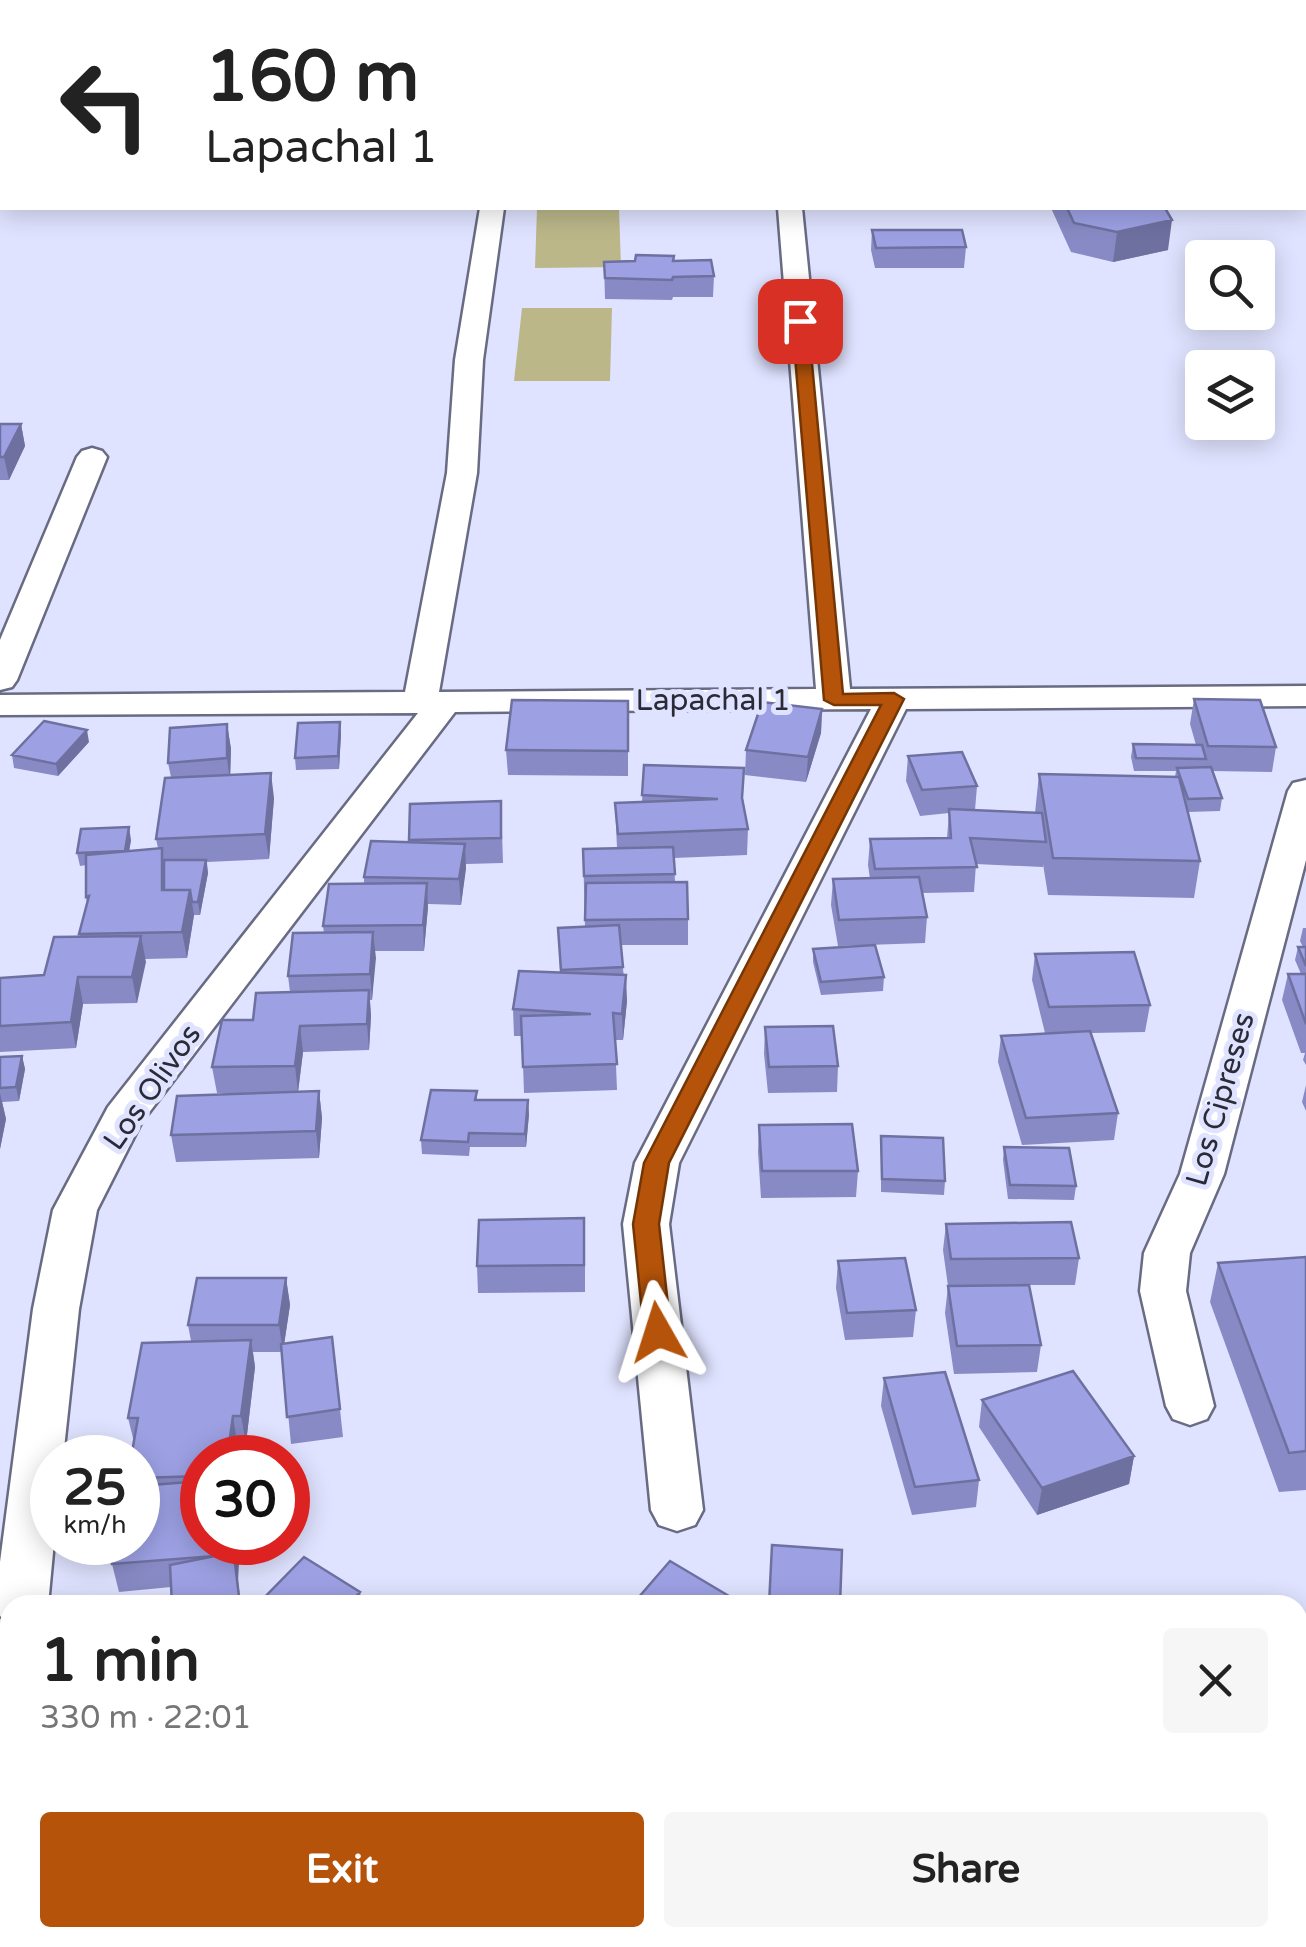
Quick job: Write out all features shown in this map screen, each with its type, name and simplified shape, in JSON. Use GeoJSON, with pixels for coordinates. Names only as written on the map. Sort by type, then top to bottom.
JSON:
{"type":"FeatureCollection","features":[{"type":"Feature","properties":{"kind":"street"},"geometry":{"type":"LineString","coordinates":[[433,702],[462,473],[468,360],[492,210]]}},
{"type":"Feature","properties":{"kind":"street"},"geometry":{"type":"LineString","coordinates":[[790,210],[834,700]]}},
{"type":"Feature","properties":{"kind":"street"},"geometry":{"type":"LineString","coordinates":[[5,704],[92,457]]}},
{"type":"Feature","properties":{"kind":"street","name":"Lapachal 1"},"geometry":{"type":"LineString","coordinates":[[5,704],[1306,696]]}},
{"type":"Feature","properties":{"kind":"street"},"geometry":{"type":"LineString","coordinates":[[677,1510],[646,1224],[657,1163],[894,699]]}},
{"type":"Feature","properties":{"kind":"street","name":"Los Olivos"},"geometry":{"type":"LineString","coordinates":[[22,1595],[56,1309],[75,1210],[123,1117],[433,702]]}},
{"type":"Feature","properties":{"kind":"street","name":"Los Cipreses"},"geometry":{"type":"LineString","coordinates":[[1190,1406],[1166,1306],[1166,1254],[1202,1174],[1306,790]]}},
{"type":"Feature","properties":{"kind":"shaded area"},"geometry":{"type":"Polygon","coordinates":[[[537,210],[619,210],[621,267],[535,268],[537,210]]]}},
{"type":"Feature","properties":{"kind":"shaded area"},"geometry":{"type":"Polygon","coordinates":[[[522,308],[612,308],[610,381],[514,381],[522,308]]]}},
{"type":"Feature","properties":{"kind":"building"},"geometry":{"type":"Polygon","coordinates":[[[1068,210],[1166,210],[1172,220],[1117,232],[1074,223],[1068,210]]]}},
{"type":"Feature","properties":{"kind":"building"},"geometry":{"type":"Polygon","coordinates":[[[872,230],[962,230],[966,247],[876,248],[872,230]]]}},
{"type":"Feature","properties":{"kind":"building"},"geometry":{"type":"Polygon","coordinates":[[[636,255],[674,256],[673,261],[711,260],[714,276],[672,280],[605,278],[604,262],[635,261],[636,255]]]}},
{"type":"Feature","properties":{"kind":"building"},"geometry":{"type":"Polygon","coordinates":[[[0,424],[21,424],[4,457],[0,457],[0,424]]]}},
{"type":"Feature","properties":{"kind":"building"},"geometry":{"type":"Polygon","coordinates":[[[1194,699],[1260,700],[1276,747],[1208,746],[1194,699]]]}},
{"type":"Feature","properties":{"kind":"building"},"geometry":{"type":"Polygon","coordinates":[[[512,700],[628,701],[628,751],[506,750],[512,700]]]}},
{"type":"Feature","properties":{"kind":"building"},"geometry":{"type":"Polygon","coordinates":[[[762,702],[822,709],[808,757],[746,750],[762,702]]]}},
{"type":"Feature","properties":{"kind":"building"},"geometry":{"type":"Polygon","coordinates":[[[44,721],[87,730],[56,764],[12,755],[44,721]]]}},
{"type":"Feature","properties":{"kind":"building"},"geometry":{"type":"Polygon","coordinates":[[[340,722],[338,756],[295,758],[298,723],[340,722]]]}},
{"type":"Feature","properties":{"kind":"building"},"geometry":{"type":"Polygon","coordinates":[[[227,724],[227,758],[168,763],[170,728],[227,724]]]}},
{"type":"Feature","properties":{"kind":"building"},"geometry":{"type":"Polygon","coordinates":[[[1133,744],[1202,745],[1206,759],[1136,758],[1133,744]]]}},
{"type":"Feature","properties":{"kind":"building"},"geometry":{"type":"Polygon","coordinates":[[[962,752],[977,786],[922,790],[908,756],[962,752]]]}},
{"type":"Feature","properties":{"kind":"building"},"geometry":{"type":"Polygon","coordinates":[[[644,765],[744,768],[742,798],[748,829],[618,834],[615,803],[718,799],[642,795],[644,765]]]}},
{"type":"Feature","properties":{"kind":"building"},"geometry":{"type":"Polygon","coordinates":[[[1211,767],[1222,798],[1188,799],[1177,768],[1211,767]]]}},
{"type":"Feature","properties":{"kind":"building"},"geometry":{"type":"Polygon","coordinates":[[[271,773],[265,834],[156,839],[165,778],[271,773]]]}},
{"type":"Feature","properties":{"kind":"building"},"geometry":{"type":"Polygon","coordinates":[[[1039,774],[1179,777],[1200,861],[1053,858],[1039,774]]]}},
{"type":"Feature","properties":{"kind":"building"},"geometry":{"type":"Polygon","coordinates":[[[501,801],[501,838],[409,840],[410,804],[501,801]]]}},
{"type":"Feature","properties":{"kind":"building"},"geometry":{"type":"Polygon","coordinates":[[[949,809],[1042,813],[1046,842],[970,838],[977,867],[875,869],[870,839],[951,838],[949,809]]]}},
{"type":"Feature","properties":{"kind":"building"},"geometry":{"type":"Polygon","coordinates":[[[129,827],[125,851],[77,853],[81,829],[129,827]]]}},
{"type":"Feature","properties":{"kind":"building"},"geometry":{"type":"Polygon","coordinates":[[[371,841],[465,844],[459,879],[364,877],[371,841]]]}},
{"type":"Feature","properties":{"kind":"building"},"geometry":{"type":"Polygon","coordinates":[[[673,847],[675,874],[584,876],[583,849],[673,847]]]}},
{"type":"Feature","properties":{"kind":"building"},"geometry":{"type":"Polygon","coordinates":[[[162,848],[162,890],[190,890],[182,932],[79,934],[89,896],[86,897],[86,855],[162,848]]]}},
{"type":"Feature","properties":{"kind":"building"},"geometry":{"type":"Polygon","coordinates":[[[164,860],[206,860],[198,902],[192,902],[190,890],[164,890],[164,860]]]}},
{"type":"Feature","properties":{"kind":"building"},"geometry":{"type":"Polygon","coordinates":[[[919,877],[927,917],[839,920],[833,879],[919,877]]]}},
{"type":"Feature","properties":{"kind":"building"},"geometry":{"type":"Polygon","coordinates":[[[687,882],[688,919],[585,920],[586,883],[687,882]]]}},
{"type":"Feature","properties":{"kind":"building"},"geometry":{"type":"Polygon","coordinates":[[[427,883],[423,925],[323,926],[329,884],[427,883]]]}},
{"type":"Feature","properties":{"kind":"building"},"geometry":{"type":"Polygon","coordinates":[[[619,925],[623,967],[561,970],[558,928],[619,925]]]}},
{"type":"Feature","properties":{"kind":"building"},"geometry":{"type":"Polygon","coordinates":[[[373,932],[370,974],[288,976],[293,933],[373,932]]]}},
{"type":"Feature","properties":{"kind":"building"},"geometry":{"type":"Polygon","coordinates":[[[141,936],[132,977],[78,977],[71,1022],[0,1026],[0,978],[44,975],[54,937],[141,936]]]}},
{"type":"Feature","properties":{"kind":"building"},"geometry":{"type":"Polygon","coordinates":[[[875,945],[884,977],[821,982],[813,949],[875,945]]]}},
{"type":"Feature","properties":{"kind":"building"},"geometry":{"type":"Polygon","coordinates":[[[1298,947],[1306,947],[1306,966],[1298,947]]]}},
{"type":"Feature","properties":{"kind":"building"},"geometry":{"type":"Polygon","coordinates":[[[1134,952],[1150,1005],[1049,1007],[1035,954],[1134,952]]]}},
{"type":"Feature","properties":{"kind":"building"},"geometry":{"type":"Polygon","coordinates":[[[519,971],[626,975],[622,1014],[613,1013],[617,1064],[523,1067],[521,1016],[591,1014],[513,1009],[519,971]]]}},
{"type":"Feature","properties":{"kind":"building"},"geometry":{"type":"Polygon","coordinates":[[[1288,974],[1306,974],[1306,1024],[1288,974]]]}},
{"type":"Feature","properties":{"kind":"building"},"geometry":{"type":"Polygon","coordinates":[[[369,990],[367,1024],[300,1026],[295,1066],[212,1067],[222,1020],[253,1020],[256,993],[369,990]]]}},
{"type":"Feature","properties":{"kind":"building"},"geometry":{"type":"Polygon","coordinates":[[[833,1026],[838,1066],[769,1067],[765,1027],[833,1026]]]}},
{"type":"Feature","properties":{"kind":"building"},"geometry":{"type":"Polygon","coordinates":[[[1090,1031],[1118,1113],[1026,1118],[1001,1036],[1090,1031]]]}},
{"type":"Feature","properties":{"kind":"building"},"geometry":{"type":"Polygon","coordinates":[[[22,1056],[16,1087],[0,1088],[0,1057],[22,1056]]]}},
{"type":"Feature","properties":{"kind":"building"},"geometry":{"type":"Polygon","coordinates":[[[431,1090],[477,1091],[475,1100],[528,1100],[525,1134],[469,1133],[468,1142],[421,1140],[431,1090]]]}},
{"type":"Feature","properties":{"kind":"building"},"geometry":{"type":"Polygon","coordinates":[[[319,1091],[316,1131],[171,1135],[177,1096],[319,1091]]]}},
{"type":"Feature","properties":{"kind":"building"},"geometry":{"type":"Polygon","coordinates":[[[852,1124],[858,1171],[762,1171],[759,1125],[852,1124]]]}},
{"type":"Feature","properties":{"kind":"building"},"geometry":{"type":"Polygon","coordinates":[[[881,1136],[943,1138],[945,1181],[882,1179],[881,1136]]]}},
{"type":"Feature","properties":{"kind":"building"},"geometry":{"type":"Polygon","coordinates":[[[1004,1147],[1069,1148],[1076,1186],[1010,1185],[1004,1147]]]}},
{"type":"Feature","properties":{"kind":"building"},"geometry":{"type":"Polygon","coordinates":[[[584,1218],[584,1265],[477,1266],[479,1220],[584,1218]]]}},
{"type":"Feature","properties":{"kind":"building"},"geometry":{"type":"Polygon","coordinates":[[[1071,1222],[1079,1258],[951,1259],[946,1224],[1071,1222]]]}},
{"type":"Feature","properties":{"kind":"building"},"geometry":{"type":"Polygon","coordinates":[[[1306,1257],[1306,1451],[1289,1453],[1218,1263],[1306,1257]]]}},
{"type":"Feature","properties":{"kind":"building"},"geometry":{"type":"Polygon","coordinates":[[[905,1258],[916,1310],[847,1313],[838,1261],[905,1258]]]}},
{"type":"Feature","properties":{"kind":"building"},"geometry":{"type":"Polygon","coordinates":[[[197,1278],[286,1278],[279,1325],[188,1325],[197,1278]]]}},
{"type":"Feature","properties":{"kind":"building"},"geometry":{"type":"Polygon","coordinates":[[[1029,1285],[1041,1345],[957,1346],[948,1286],[1029,1285]]]}},
{"type":"Feature","properties":{"kind":"building"},"geometry":{"type":"Polygon","coordinates":[[[332,1337],[340,1409],[287,1417],[281,1344],[332,1337]]]}},
{"type":"Feature","properties":{"kind":"building"},"geometry":{"type":"Polygon","coordinates":[[[251,1340],[241,1416],[233,1416],[230,1435],[180,1435],[180,1477],[160,1477],[160,1435],[135,1435],[138,1418],[128,1418],[142,1343],[251,1340]]]}},
{"type":"Feature","properties":{"kind":"building"},"geometry":{"type":"Polygon","coordinates":[[[1073,1371],[1134,1456],[1042,1488],[982,1400],[1073,1371]]]}},
{"type":"Feature","properties":{"kind":"building"},"geometry":{"type":"Polygon","coordinates":[[[945,1372],[979,1480],[915,1487],[884,1378],[945,1372]]]}},
{"type":"Feature","properties":{"kind":"building"},"geometry":{"type":"Polygon","coordinates":[[[180,1483],[180,1559],[160,1560],[160,1484],[180,1483]]]}},
{"type":"Feature","properties":{"kind":"building"},"geometry":{"type":"Polygon","coordinates":[[[772,1545],[842,1550],[840,1595],[770,1595],[772,1545]]]}},
{"type":"Feature","properties":{"kind":"building"},"geometry":{"type":"Polygon","coordinates":[[[310,1561],[360,1592],[267,1595],[296,1565],[310,1565],[310,1561]]]}},
{"type":"Feature","properties":{"kind":"building"},"geometry":{"type":"Polygon","coordinates":[[[670,1561],[727,1595],[641,1595],[670,1561]]]}},
{"type":"Feature","properties":{"kind":"building"},"geometry":{"type":"Polygon","coordinates":[[[170,1565],[235,1565],[239,1595],[172,1595],[170,1565]]]}},
{"type":"Feature","properties":{"kind":"route"},"geometry":{"type":"LineString","coordinates":[[658,1332],[646,1224],[657,1163],[894,699],[834,700],[800,321]]}}]}
